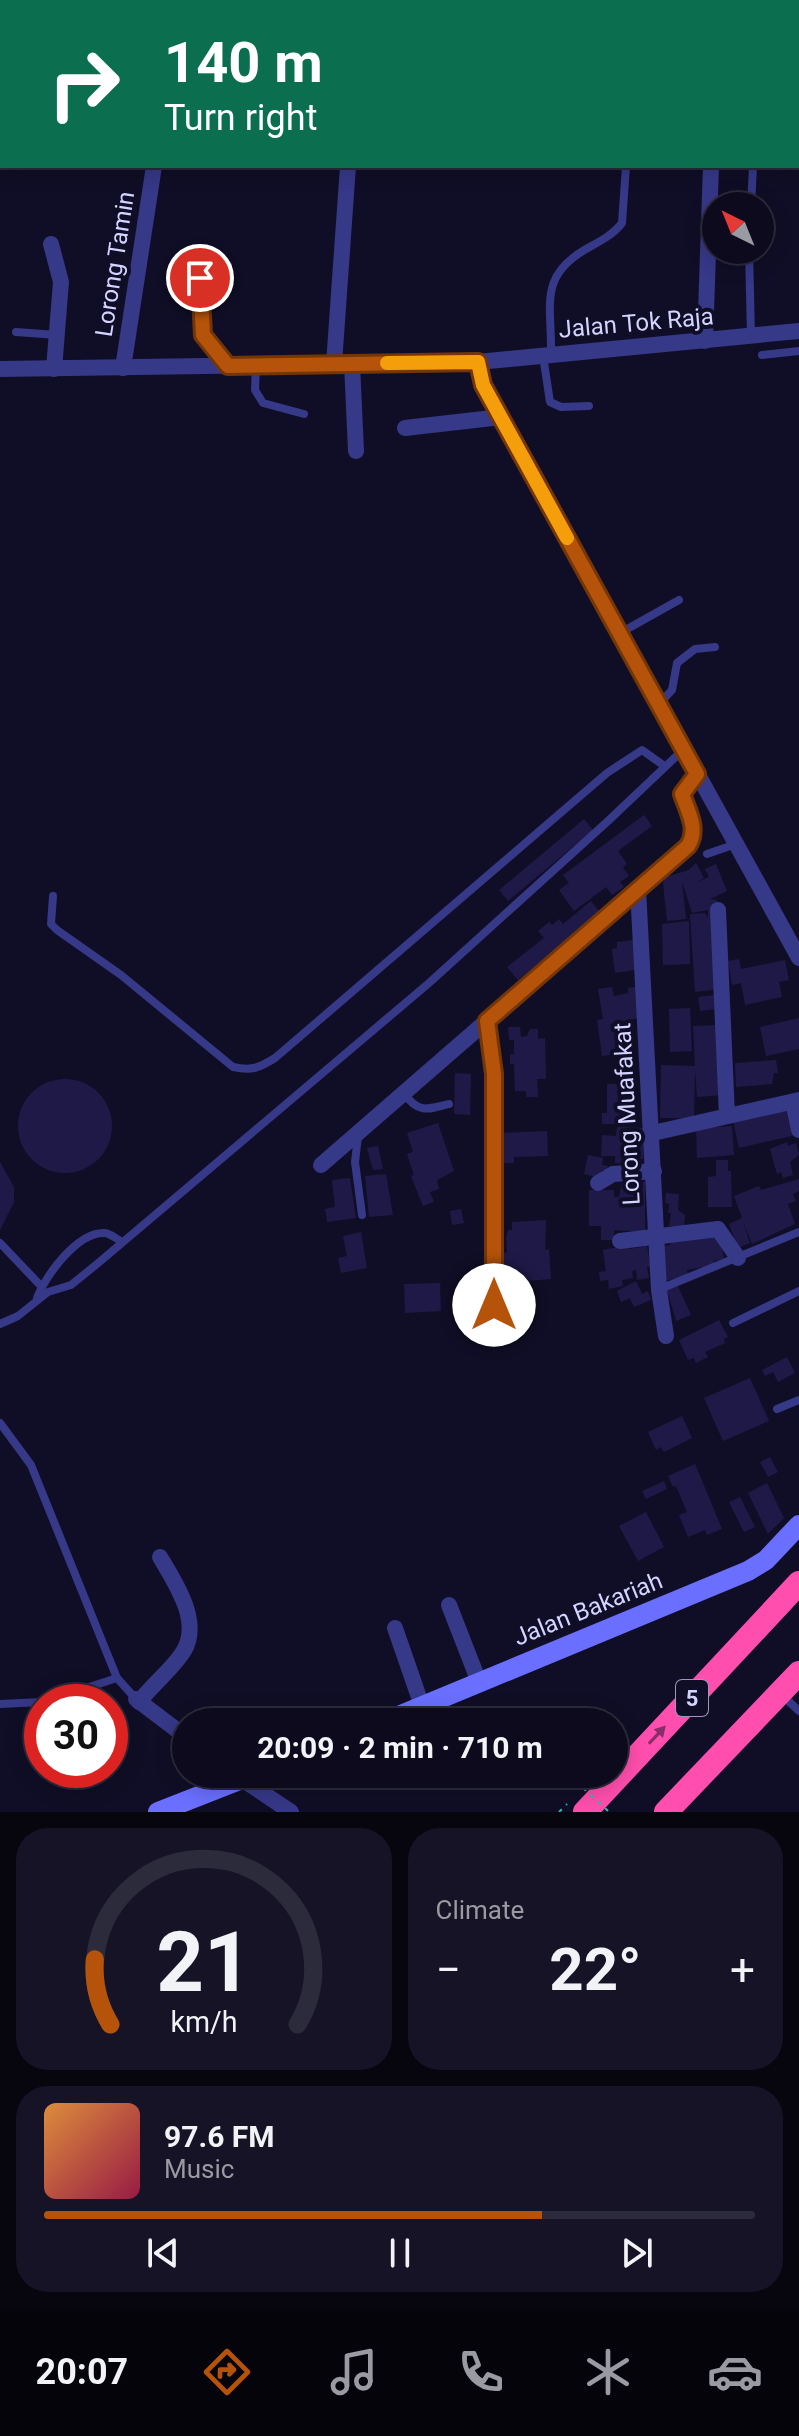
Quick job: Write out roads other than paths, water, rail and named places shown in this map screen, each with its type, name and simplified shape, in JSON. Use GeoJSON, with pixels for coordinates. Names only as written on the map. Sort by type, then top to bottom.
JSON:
{"type":"FeatureCollection","features":[{"type":"Feature","properties":{"kind":"highway","name":"5"},"geometry":{"type":"LineString","coordinates":[[584,1800],[799,1583]]}},
{"type":"Feature","properties":{"kind":"highway","name":"5"},"geometry":{"type":"LineString","coordinates":[[666,1812],[799,1673]]}},
{"type":"Feature","properties":{"kind":"street","name":"Lorong Tamin"},"geometry":{"type":"LineString","coordinates":[[123,368],[154,168]]}},
{"type":"Feature","properties":{"kind":"street"},"geometry":{"type":"LineString","coordinates":[[334,364],[348,168]]}},
{"type":"Feature","properties":{"kind":"street"},"geometry":{"type":"LineString","coordinates":[[705,341],[711,168]]}},
{"type":"Feature","properties":{"kind":"street"},"geometry":{"type":"LineString","coordinates":[[51,244],[61,282],[54,369]]}},
{"type":"Feature","properties":{"kind":"street","name":"Jalan Tok Raja"},"geometry":{"type":"LineString","coordinates":[[0,369],[478,362],[799,331]]}},
{"type":"Feature","properties":{"kind":"street"},"geometry":{"type":"LineString","coordinates":[[478,362],[483,385],[799,958]]}},
{"type":"Feature","properties":{"kind":"street"},"geometry":{"type":"LineString","coordinates":[[352,364],[356,451]]}},
{"type":"Feature","properties":{"kind":"street"},"geometry":{"type":"LineString","coordinates":[[405,428],[501,417]]}},
{"type":"Feature","properties":{"kind":"street"},"geometry":{"type":"LineString","coordinates":[[321,1165],[688,846],[694,837],[682,794],[697,774]]}},
{"type":"Feature","properties":{"kind":"street","name":"Lorong Muafakat"},"geometry":{"type":"LineString","coordinates":[[638,889],[659,1290],[666,1336]]}},
{"type":"Feature","properties":{"kind":"street"},"geometry":{"type":"LineString","coordinates":[[718,910],[727,1116]]}},
{"type":"Feature","properties":{"kind":"street"},"geometry":{"type":"LineString","coordinates":[[487,1021],[494,1074],[494,1305]]}},
{"type":"Feature","properties":{"kind":"street"},"geometry":{"type":"LineString","coordinates":[[653,1133],[796,1101],[799,1130]]}},
{"type":"Feature","properties":{"kind":"street"},"geometry":{"type":"LineString","coordinates":[[598,1183],[613,1174],[654,1171]]}},
{"type":"Feature","properties":{"kind":"street"},"geometry":{"type":"LineString","coordinates":[[620,1241],[718,1229],[738,1258]]}},
{"type":"Feature","properties":{"kind":"street","name":"Jalan Bakariah"},"geometry":{"type":"LineString","coordinates":[[417,1708],[748,1571],[766,1560],[799,1525]]}},
{"type":"Feature","properties":{"kind":"street"},"geometry":{"type":"LineString","coordinates":[[160,1557],[183,1598],[189,1640],[180,1657],[138,1701],[172,1726]]}},
{"type":"Feature","properties":{"kind":"street"},"geometry":{"type":"LineString","coordinates":[[449,1605],[479,1682]]}},
{"type":"Feature","properties":{"kind":"street"},"geometry":{"type":"LineString","coordinates":[[395,1628],[433,1708]]}},
{"type":"Feature","properties":{"kind":"street"},"geometry":{"type":"LineString","coordinates":[[158,1812],[215,1788]]}},
{"type":"Feature","properties":{"kind":"street"},"geometry":{"type":"LineString","coordinates":[[259,1788],[291,1812]]}},
{"type":"Feature","properties":{"kind":"lane"},"geometry":{"type":"LineString","coordinates":[[589,406],[561,407],[550,402],[547,356],[553,280],[562,264],[609,236],[622,223],[626,168]]}},
{"type":"Feature","properties":{"kind":"lane"},"geometry":{"type":"LineString","coordinates":[[752,192],[753,168]]}},
{"type":"Feature","properties":{"kind":"lane"},"geometry":{"type":"LineString","coordinates":[[749,264],[751,336]]}},
{"type":"Feature","properties":{"kind":"lane"},"geometry":{"type":"LineString","coordinates":[[228,265],[209,266],[200,278],[203,335],[228,366]]}},
{"type":"Feature","properties":{"kind":"lane"},"geometry":{"type":"LineString","coordinates":[[16,332],[57,335]]}},
{"type":"Feature","properties":{"kind":"lane"},"geometry":{"type":"LineString","coordinates":[[762,355],[799,351]]}},
{"type":"Feature","properties":{"kind":"lane"},"geometry":{"type":"LineString","coordinates":[[256,366],[255,390],[263,403],[304,414]]}},
{"type":"Feature","properties":{"kind":"lane"},"geometry":{"type":"LineString","coordinates":[[620,634],[679,600]]}},
{"type":"Feature","properties":{"kind":"lane"},"geometry":{"type":"LineString","coordinates":[[659,704],[672,690],[677,663],[695,649],[715,647]]}},
{"type":"Feature","properties":{"kind":"lane"},"geometry":{"type":"LineString","coordinates":[[0,1324],[18,1316],[37,1299],[71,1285],[429,983],[608,821],[663,765],[684,749]]}},
{"type":"Feature","properties":{"kind":"lane"},"geometry":{"type":"LineString","coordinates":[[53,896],[51,924],[57,930],[121,975],[233,1067],[249,1071],[259,1069],[607,773],[642,750],[663,765]]}},
{"type":"Feature","properties":{"kind":"lane"},"geometry":{"type":"LineString","coordinates":[[707,854],[736,844]]}},
{"type":"Feature","properties":{"kind":"lane"},"geometry":{"type":"LineString","coordinates":[[404,1093],[419,1109],[449,1104]]}},
{"type":"Feature","properties":{"kind":"lane"},"geometry":{"type":"LineString","coordinates":[[359,1132],[355,1162],[362,1215]]}},
{"type":"Feature","properties":{"kind":"lane"},"geometry":{"type":"LineString","coordinates":[[659,1290],[799,1232]]}},
{"type":"Feature","properties":{"kind":"lane"},"geometry":{"type":"LineString","coordinates":[[37,1299],[54,1264],[83,1242],[108,1233],[122,1242]]}},
{"type":"Feature","properties":{"kind":"lane"},"geometry":{"type":"LineString","coordinates":[[0,1243],[41,1286]]}},
{"type":"Feature","properties":{"kind":"lane"},"geometry":{"type":"LineString","coordinates":[[733,1323],[799,1291]]}},
{"type":"Feature","properties":{"kind":"lane"},"geometry":{"type":"LineString","coordinates":[[777,1409],[799,1400]]}},
{"type":"Feature","properties":{"kind":"lane"},"geometry":{"type":"LineString","coordinates":[[0,1423],[31,1465],[117,1678],[138,1701]]}},
{"type":"Feature","properties":{"kind":"lane"},"geometry":{"type":"LineString","coordinates":[[98,1684],[117,1678]]}},
{"type":"Feature","properties":{"kind":"lane"},"geometry":{"type":"LineString","coordinates":[[780,1693],[799,1711]]}},
{"type":"Feature","properties":{"kind":"lane"},"geometry":{"type":"LineString","coordinates":[[0,1704],[24,1703]]}}]}
